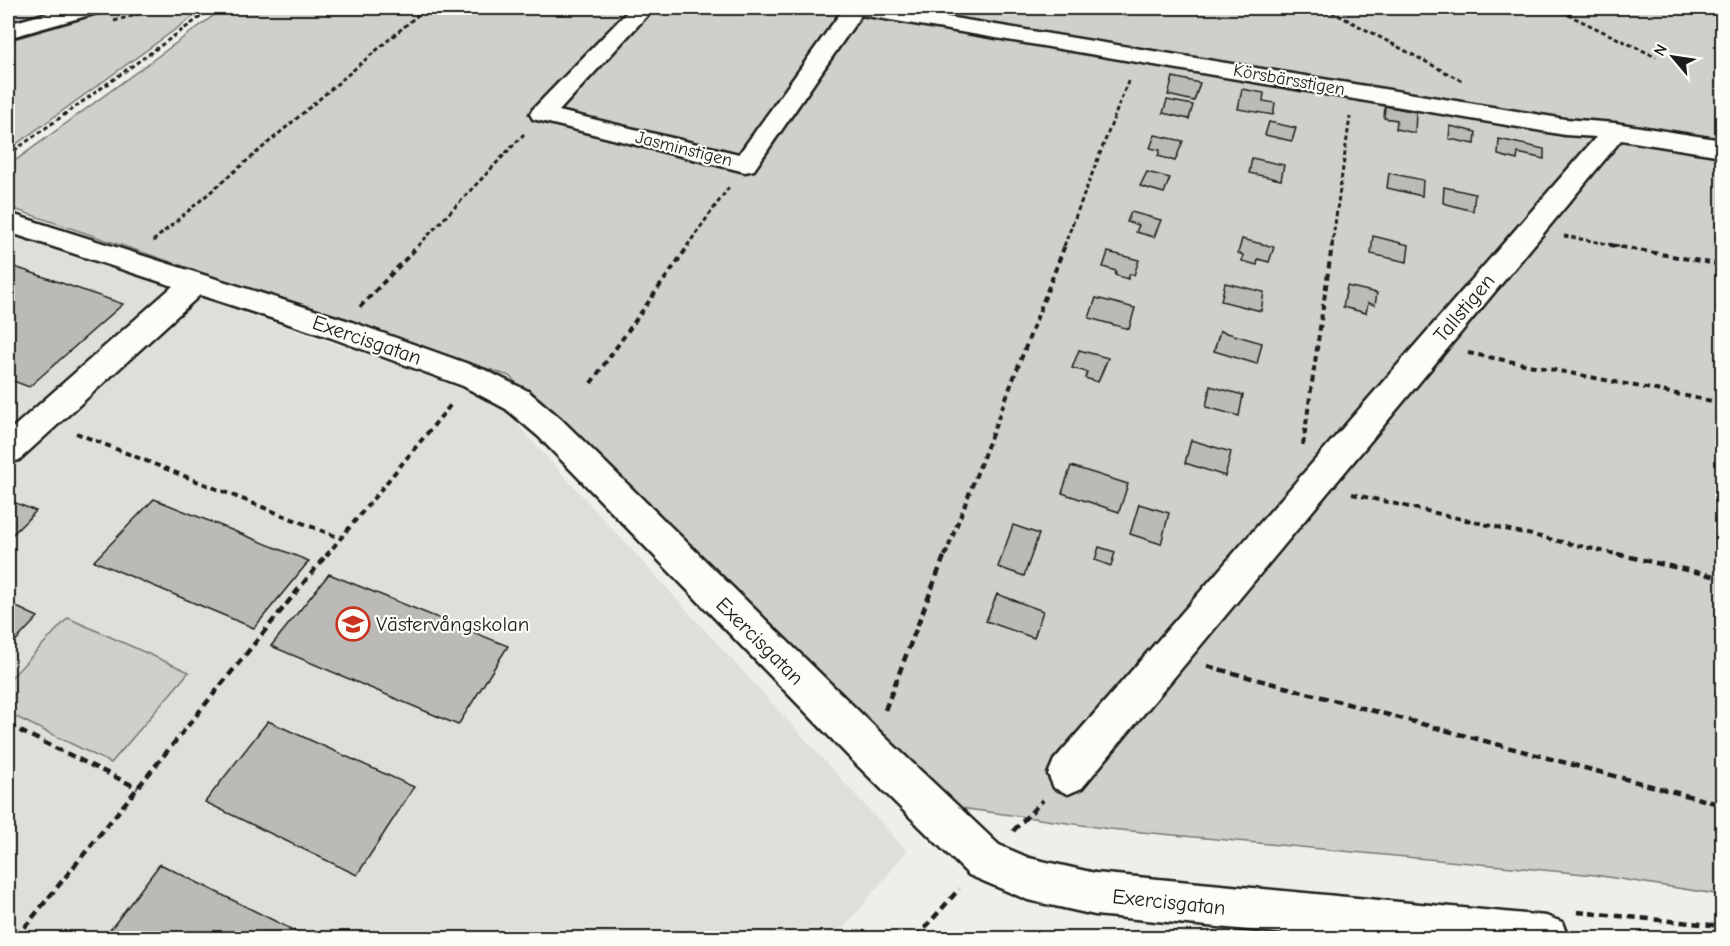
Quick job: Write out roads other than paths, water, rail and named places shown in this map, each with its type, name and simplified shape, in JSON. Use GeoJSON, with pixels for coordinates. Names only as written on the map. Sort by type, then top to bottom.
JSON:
{"type":"FeatureCollection","features":[{"type":"Feature","properties":{"kind":"street"},"geometry":{"type":"LineString","coordinates":[[8,31],[89,8]]}},
{"type":"Feature","properties":{"kind":"street","name":"Jasminstigen"},"geometry":{"type":"LineString","coordinates":[[643,8],[542,114],[745,164],[855,8]]}},
{"type":"Feature","properties":{"kind":"street","name":"Körsbärsstigen"},"geometry":{"type":"LineString","coordinates":[[855,8],[1565,127],[1615,131],[1722,148]]}},
{"type":"Feature","properties":{"kind":"street","name":"Tallstigen"},"geometry":{"type":"LineString","coordinates":[[1068,774],[1615,131]]}},
{"type":"Feature","properties":{"kind":"street","name":"Exercisgatan"},"geometry":{"type":"LineString","coordinates":[[8,222],[339,330],[474,378],[517,400],[549,428],[870,750],[984,860],[1028,879],[1095,894],[1546,939]]}},
{"type":"Feature","properties":{"kind":"street"},"geometry":{"type":"LineString","coordinates":[[8,451],[195,283]]}},
{"type":"Feature","properties":{"kind":"place","name":"Västervångskolan"},"geometry":{"type":"Point","coordinates":[353,624]}}]}
